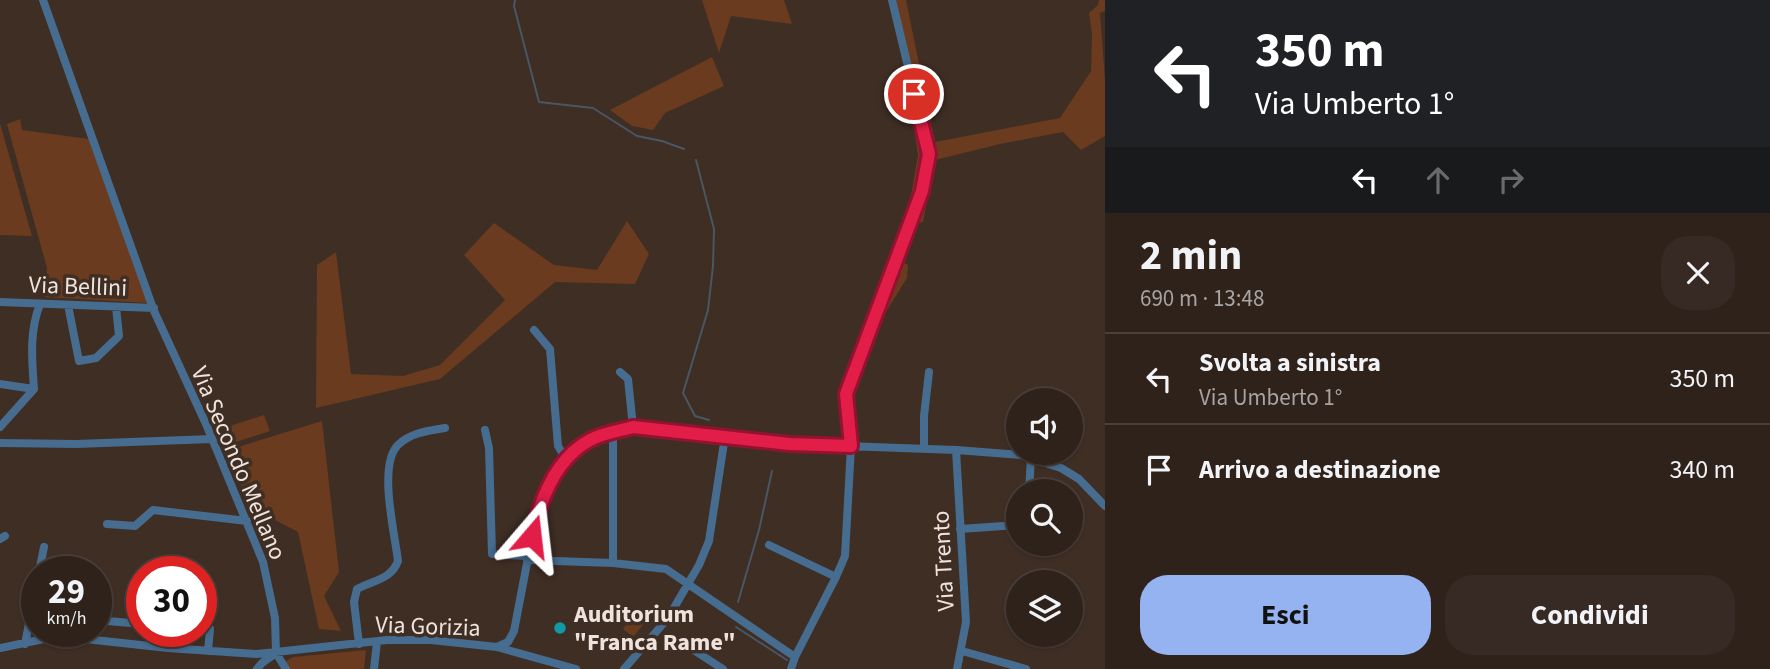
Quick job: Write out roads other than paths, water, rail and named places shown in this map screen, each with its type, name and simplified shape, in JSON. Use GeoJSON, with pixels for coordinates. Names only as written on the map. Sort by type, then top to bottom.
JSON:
{"type":"FeatureCollection","features":[{"type":"Feature","properties":{"kind":"street","name":"Via Secondo Mellano"},"geometry":{"type":"LineString","coordinates":[[43,0],[154,308],[263,562],[271,595],[276,653]]}},
{"type":"Feature","properties":{"kind":"street"},"geometry":{"type":"LineString","coordinates":[[791,669],[845,555],[851,446],[846,394],[922,191],[929,154],[892,0]]}},
{"type":"Feature","properties":{"kind":"street","name":"Via Bellini"},"geometry":{"type":"LineString","coordinates":[[0,302],[154,308]]}},
{"type":"Feature","properties":{"kind":"street"},"geometry":{"type":"LineString","coordinates":[[0,427],[34,389],[31,349],[34,319],[40,304]]}},
{"type":"Feature","properties":{"kind":"street"},"geometry":{"type":"LineString","coordinates":[[68,305],[79,362],[96,358],[119,336],[116,307]]}},
{"type":"Feature","properties":{"kind":"street"},"geometry":{"type":"LineString","coordinates":[[534,330],[550,349],[558,446],[566,459]]}},
{"type":"Feature","properties":{"kind":"street"},"geometry":{"type":"LineString","coordinates":[[621,372],[628,379],[633,427]]}},
{"type":"Feature","properties":{"kind":"street"},"geometry":{"type":"LineString","coordinates":[[924,449],[924,416],[929,372]]}},
{"type":"Feature","properties":{"kind":"street"},"geometry":{"type":"LineString","coordinates":[[0,384],[34,389]]}},
{"type":"Feature","properties":{"kind":"street"},"geometry":{"type":"LineString","coordinates":[[498,647],[508,642],[514,631],[536,516],[552,481],[566,459],[590,440],[633,427],[790,444],[1006,453]]}},
{"type":"Feature","properties":{"kind":"street"},"geometry":{"type":"LineString","coordinates":[[359,643],[355,602],[357,589],[386,578],[394,571],[398,561],[389,488],[389,463],[397,445],[416,433],[445,428]]}},
{"type":"Feature","properties":{"kind":"street"},"geometry":{"type":"LineString","coordinates":[[485,430],[489,447],[492,554],[666,569],[795,657]]}},
{"type":"Feature","properties":{"kind":"street"},"geometry":{"type":"LineString","coordinates":[[612,433],[613,563]]}},
{"type":"Feature","properties":{"kind":"street"},"geometry":{"type":"LineString","coordinates":[[624,669],[668,618],[709,541],[725,436]]}},
{"type":"Feature","properties":{"kind":"street"},"geometry":{"type":"LineString","coordinates":[[0,443],[76,444],[212,439]]}},
{"type":"Feature","properties":{"kind":"street","name":"Via Trento"},"geometry":{"type":"LineString","coordinates":[[956,450],[965,622],[957,669]]}},
{"type":"Feature","properties":{"kind":"street"},"geometry":{"type":"LineString","coordinates":[[1053,465],[1079,479],[1105,506]]}},
{"type":"Feature","properties":{"kind":"street"},"geometry":{"type":"LineString","coordinates":[[107,524],[135,526],[153,510],[247,521]]}},
{"type":"Feature","properties":{"kind":"street"},"geometry":{"type":"LineString","coordinates":[[960,529],[1006,526]]}},
{"type":"Feature","properties":{"kind":"street"},"geometry":{"type":"LineString","coordinates":[[769,545],[836,577]]}},
{"type":"Feature","properties":{"kind":"street"},"geometry":{"type":"LineString","coordinates":[[42,556],[44,547]]}},
{"type":"Feature","properties":{"kind":"street"},"geometry":{"type":"LineString","coordinates":[[675,638],[723,669]]}},
{"type":"Feature","properties":{"kind":"street","name":"Via Gorizia"},"geometry":{"type":"LineString","coordinates":[[112,641],[257,654],[359,643],[431,640],[498,647],[576,669]]}},
{"type":"Feature","properties":{"kind":"street"},"geometry":{"type":"LineString","coordinates":[[374,669],[377,642]]}},
{"type":"Feature","properties":{"kind":"street","name":"Via Gorizia"},"geometry":{"type":"LineString","coordinates":[[0,648],[21,645]]}},
{"type":"Feature","properties":{"kind":"street"},"geometry":{"type":"LineString","coordinates":[[208,647],[208,651]]}},
{"type":"Feature","properties":{"kind":"street"},"geometry":{"type":"LineString","coordinates":[[962,651],[1026,669]]}},
{"type":"Feature","properties":{"kind":"street"},"geometry":{"type":"LineString","coordinates":[[257,669],[276,653],[286,669]]}},
{"type":"Feature","properties":{"kind":"street"},"geometry":{"type":"LineString","coordinates":[[989,669],[992,659]]}},
{"type":"Feature","properties":{"kind":"waterway"},"geometry":{"type":"LineString","coordinates":[[515,0],[514,6],[539,102],[593,108],[637,136],[684,149]]}},
{"type":"Feature","properties":{"kind":"waterway"},"geometry":{"type":"LineString","coordinates":[[696,160],[714,229],[713,266],[708,310],[683,393],[695,416],[709,420]]}},
{"type":"Feature","properties":{"kind":"waterway"},"geometry":{"type":"LineString","coordinates":[[738,602],[759,530],[772,471]]}},
{"type":"Feature","properties":{"kind":"waterway"},"geometry":{"type":"LineString","coordinates":[[736,627],[787,660]]}},
{"type":"Feature","properties":{"kind":"place","name":"Auditorium \"Franca Rame\""},"geometry":{"type":"Point","coordinates":[560,628]}}]}
